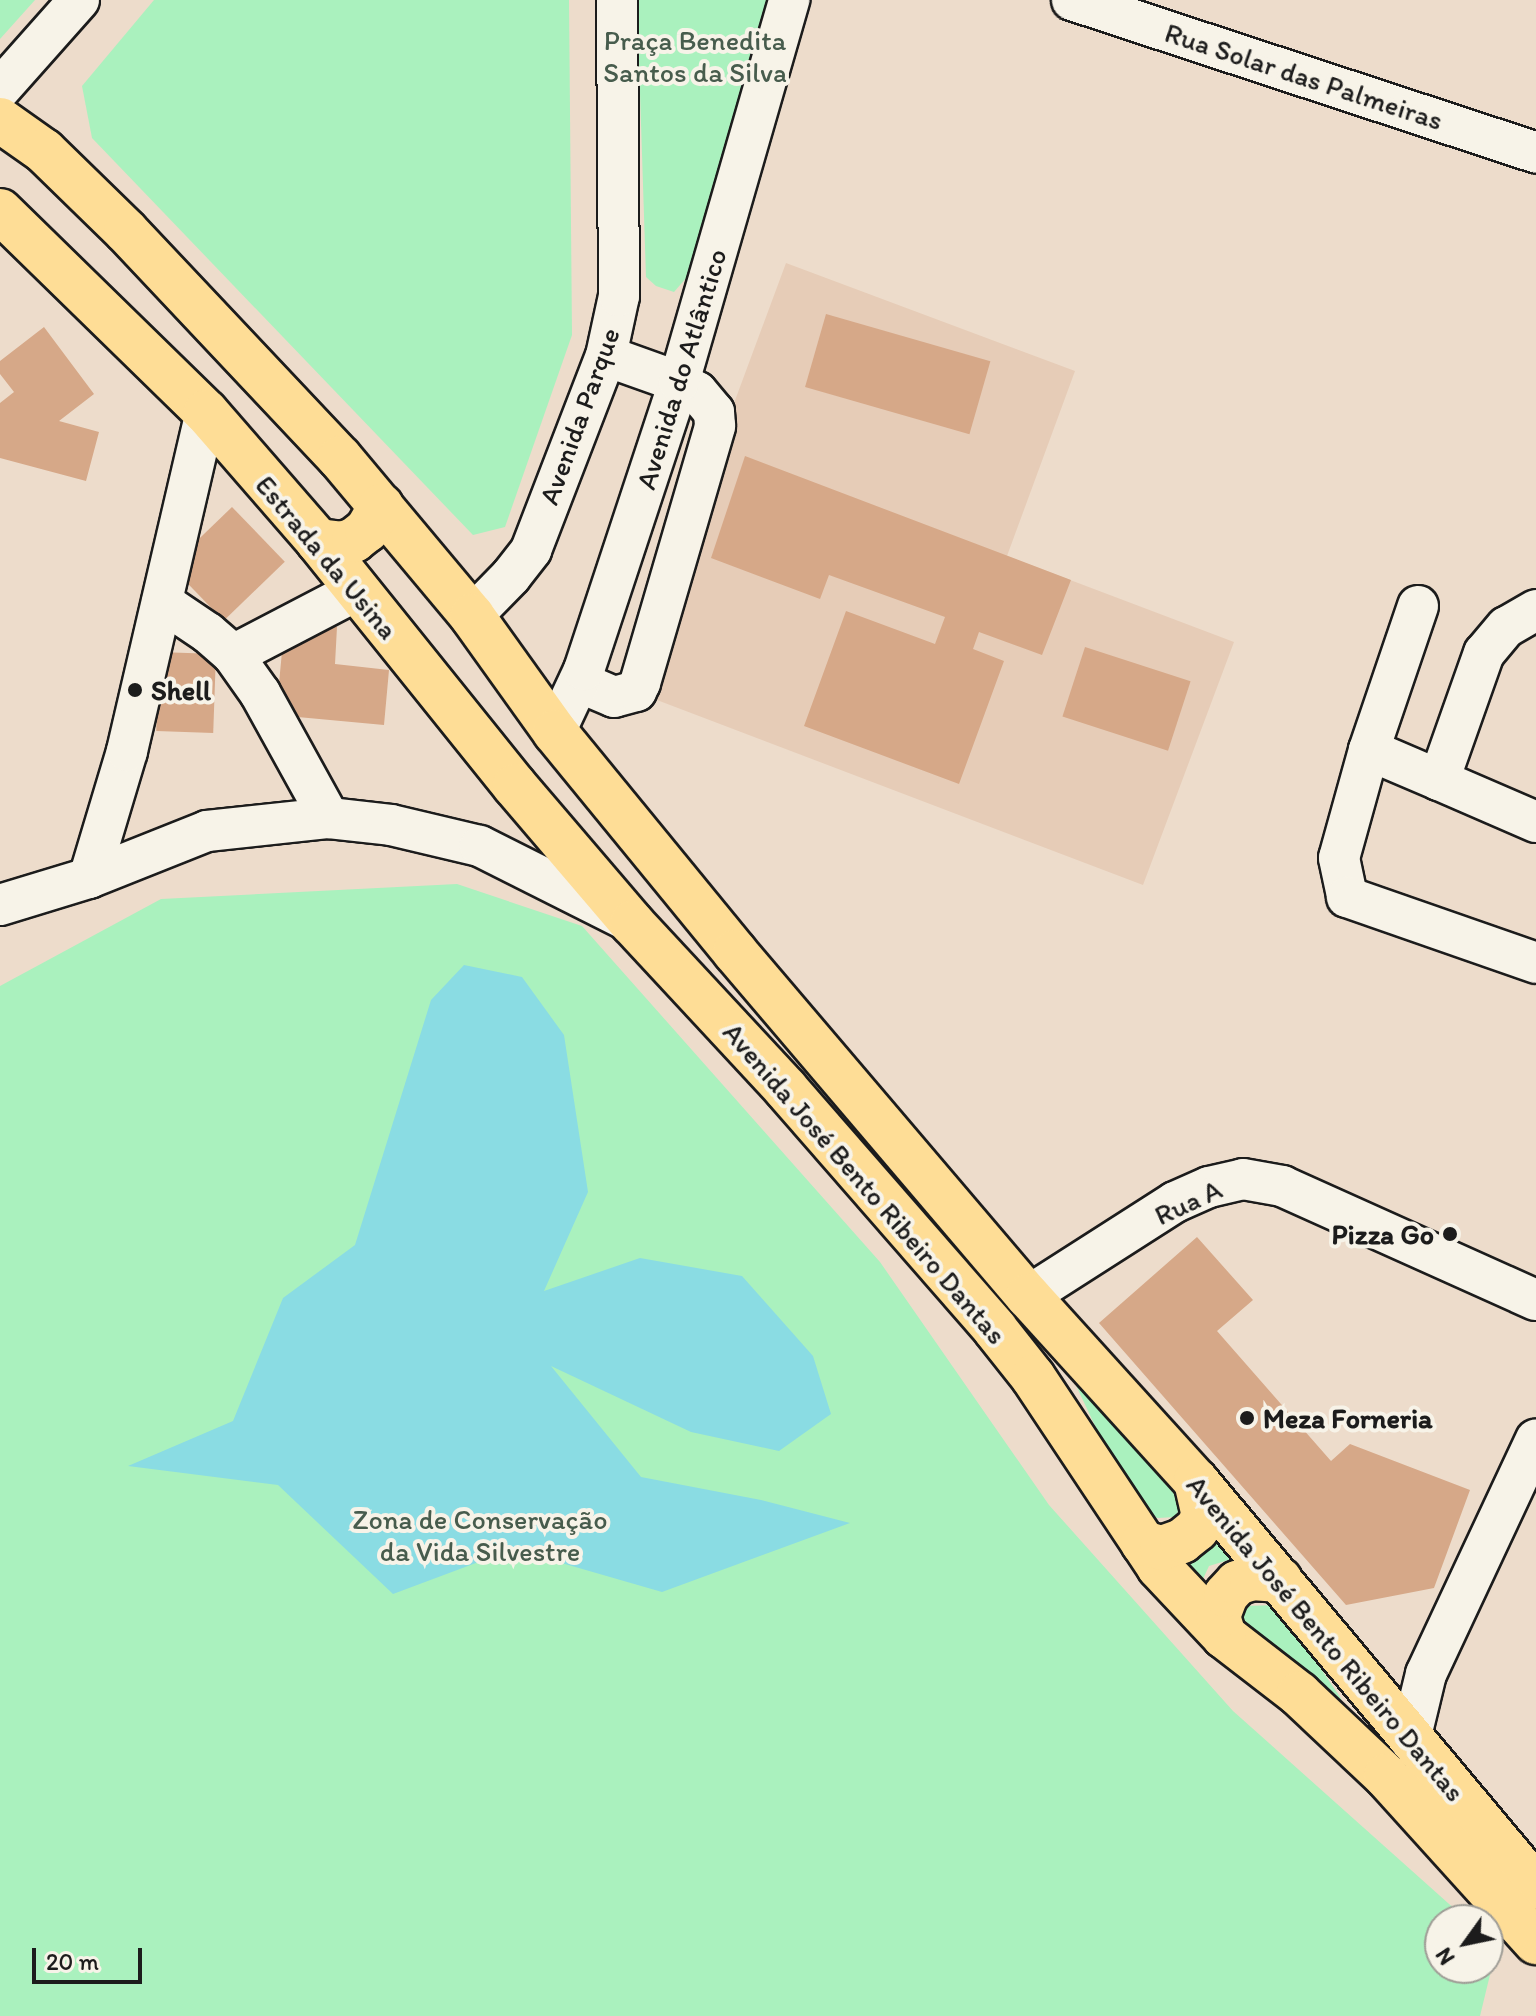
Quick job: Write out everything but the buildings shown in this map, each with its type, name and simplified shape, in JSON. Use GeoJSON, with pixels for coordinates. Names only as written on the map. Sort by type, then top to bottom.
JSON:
{"type":"FeatureCollection","features":[{"type":"Feature","properties":{"kind":"main road"},"geometry":{"type":"LineString","coordinates":[[0,120],[44,151],[126,231],[381,506],[472,616],[555,732]]}},
{"type":"Feature","properties":{"kind":"main road","name":"Estrada da Usina"},"geometry":{"type":"LineString","coordinates":[[0,211],[206,412],[318,541],[632,923]]}},
{"type":"Feature","properties":{"kind":"main road"},"geometry":{"type":"LineString","coordinates":[[318,541],[342,544],[354,540],[367,530],[381,506]]}},
{"type":"Feature","properties":{"kind":"main road","name":"Avenida José Bento Ribeiro Dantas"},"geometry":{"type":"LineString","coordinates":[[555,732],[735,952],[1028,1296],[1196,1481],[1536,1887]]}},
{"type":"Feature","properties":{"kind":"main road","name":"Avenida José Bento Ribeiro Dantas"},"geometry":{"type":"LineString","coordinates":[[632,923],[786,1089],[995,1329],[1033,1377],[1159,1567],[1224,1636],[1299,1694],[1386,1776],[1536,1942]]}},
{"type":"Feature","properties":{"kind":"main road"},"geometry":{"type":"LineString","coordinates":[[1143,1543],[1162,1548],[1182,1541],[1197,1529],[1204,1516],[1196,1481]]}},
{"type":"Feature","properties":{"kind":"main road"},"geometry":{"type":"LineString","coordinates":[[1224,1636],[1218,1616],[1226,1595],[1237,1583],[1252,1578],[1280,1580]]}},
{"type":"Feature","properties":{"kind":"street"},"geometry":{"type":"LineString","coordinates":[[0,89],[79,0]]}},
{"type":"Feature","properties":{"kind":"street","name":"Avenida Parque"},"geometry":{"type":"LineString","coordinates":[[472,616],[511,576],[531,550],[606,356],[619,296],[617,0]]}},
{"type":"Feature","properties":{"kind":"street","name":"Avenida do Atlântico"},"geometry":{"type":"LineString","coordinates":[[555,732],[579,682],[679,382],[789,0]]}},
{"type":"Feature","properties":{"kind":"street","name":"Rua Solar das Palmeiras"},"geometry":{"type":"LineString","coordinates":[[1072,0],[1536,153]]}},
{"type":"Feature","properties":{"kind":"street"},"geometry":{"type":"LineString","coordinates":[[579,682],[614,697],[636,691],[715,426],[714,412],[707,402],[679,382],[606,356]]}},
{"type":"Feature","properties":{"kind":"street"},"geometry":{"type":"LineString","coordinates":[[89,878],[127,751],[206,412]]}},
{"type":"Feature","properties":{"kind":"street"},"geometry":{"type":"LineString","coordinates":[[628,536],[677,551]]}},
{"type":"Feature","properties":{"kind":"street"},"geometry":{"type":"LineString","coordinates":[[233,655],[356,591]]}},
{"type":"Feature","properties":{"kind":"street"},"geometry":{"type":"LineString","coordinates":[[162,602],[233,655],[260,693],[329,818]]}},
{"type":"Feature","properties":{"kind":"street"},"geometry":{"type":"LineString","coordinates":[[1418,606],[1369,750],[1339,858],[1347,897],[1536,963]]}},
{"type":"Feature","properties":{"kind":"street"},"geometry":{"type":"LineString","coordinates":[[1439,780],[1484,653],[1506,627],[1536,610]]}},
{"type":"Feature","properties":{"kind":"street"},"geometry":{"type":"LineString","coordinates":[[1369,750],[1536,822]]}},
{"type":"Feature","properties":{"kind":"street","name":"Avenida José Bento Ribeiro Dantas"},"geometry":{"type":"LineString","coordinates":[[0,905],[89,878],[207,831],[329,818],[391,825],[480,846],[632,923]]}},
{"type":"Feature","properties":{"kind":"street","name":"Rua A"},"geometry":{"type":"LineString","coordinates":[[1028,1296],[1175,1202],[1209,1187],[1243,1179],[1282,1186],[1536,1300]]}},
{"type":"Feature","properties":{"kind":"street"},"geometry":{"type":"LineString","coordinates":[[1410,1740],[1426,1674],[1536,1439]]}},
{"type":"Feature","properties":{"kind":"shaded area"},"geometry":{"type":"Polygon","coordinates":[[[786,263],[1075,371],[1007,556],[1234,642],[1143,885],[628,689],[786,263]]]}},
{"type":"Feature","properties":{"kind":"green space"},"geometry":{"type":"Polygon","coordinates":[[[0,0],[35,0],[0,39],[0,0]]]}},
{"type":"Feature","properties":{"kind":"green space"},"geometry":{"type":"Polygon","coordinates":[[[154,0],[569,0],[572,335],[505,527],[473,535],[92,138],[82,86],[154,0]]]}},
{"type":"Feature","properties":{"kind":"green space","name":"Praça Benedita Santos da Silva"},"geometry":{"type":"Polygon","coordinates":[[[637,0],[768,0],[687,277],[674,292],[656,286],[646,277],[637,0]]]}},
{"type":"Feature","properties":{"kind":"green space","name":"Zona de Conservação da Vida Silvestre"},"geometry":{"type":"Polygon","coordinates":[[[457,884],[582,926],[880,1262],[1049,1505],[1233,1711],[1449,1904],[1424,1904],[1424,1984],[1488,1984],[1480,2016],[0,2016],[0,986],[161,899],[457,884]]]}},
{"type":"Feature","properties":{"kind":"green space"},"geometry":{"type":"Polygon","coordinates":[[[1073,1379],[1182,1480],[1183,1502],[1175,1517],[1158,1518],[1136,1513],[1073,1379]]]}},
{"type":"Feature","properties":{"kind":"green space"},"geometry":{"type":"Polygon","coordinates":[[[1208,1526],[1235,1558],[1209,1566],[1196,1594],[1172,1565],[1208,1526]]]}},
{"type":"Feature","properties":{"kind":"green space"},"geometry":{"type":"Polygon","coordinates":[[[1278,1605],[1342,1700],[1240,1640],[1242,1606],[1278,1605]]]}},
{"type":"Feature","properties":{"kind":"water"},"geometry":{"type":"Polygon","coordinates":[[[464,965],[522,977],[564,1035],[588,1192],[544,1291],[640,1258],[742,1276],[813,1356],[831,1414],[779,1451],[691,1432],[551,1366],[641,1477],[761,1500],[850,1523],[662,1592],[513,1549],[393,1594],[278,1485],[128,1466],[233,1421],[283,1298],[355,1245],[431,1000],[464,965]]]}},
{"type":"Feature","properties":{"kind":"place","name":"Shell"},"geometry":{"type":"Point","coordinates":[135,690]}},
{"type":"Feature","properties":{"kind":"place","name":"Pizza Go"},"geometry":{"type":"Point","coordinates":[1450,1234]}},
{"type":"Feature","properties":{"kind":"place","name":"Meza Forneria"},"geometry":{"type":"Point","coordinates":[1247,1418]}}]}
